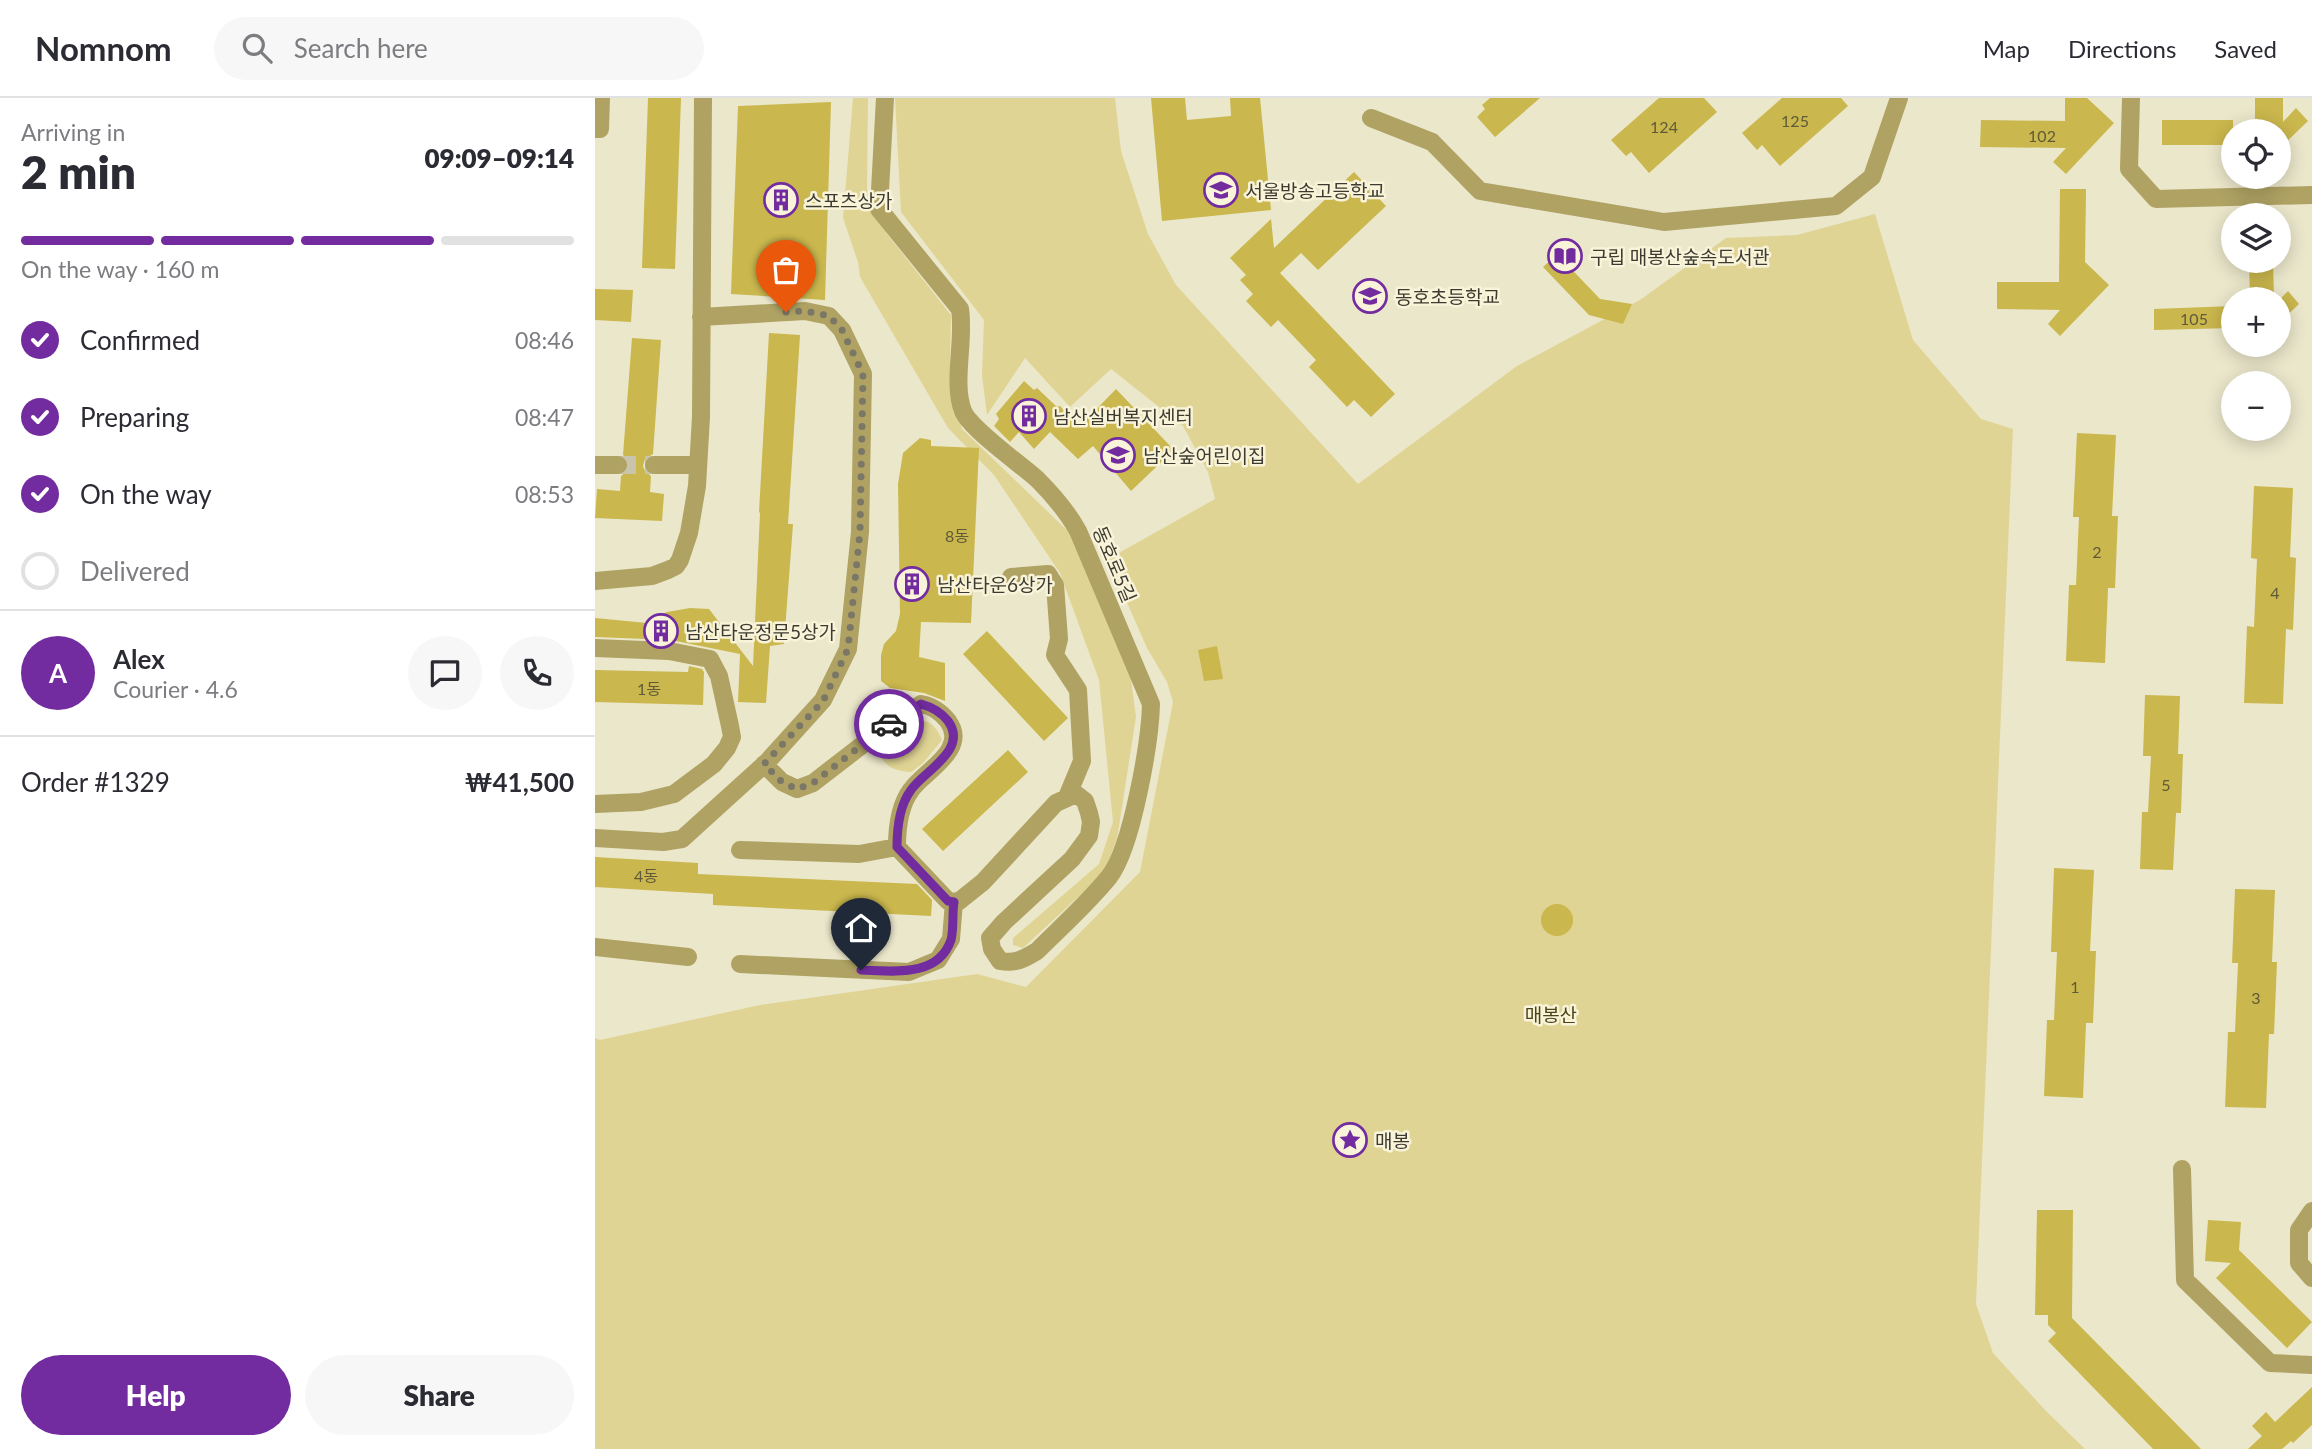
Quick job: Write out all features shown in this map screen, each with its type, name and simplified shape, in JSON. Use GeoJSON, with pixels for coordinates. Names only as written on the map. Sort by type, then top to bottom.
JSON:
{"type":"FeatureCollection","features":[{"type":"Feature","properties":{"kind":"street"},"geometry":{"type":"LineString","coordinates":[[595,129],[600,129],[601,98]]}},
{"type":"Feature","properties":{"kind":"street"},"geometry":{"type":"LineString","coordinates":[[595,581],[652,576],[675,566],[689,533],[698,465],[703,98]]}},
{"type":"Feature","properties":{"kind":"street","name":"동호로5길"},"geometry":{"type":"LineString","coordinates":[[885,98],[879,209],[960,309],[963,328],[959,388],[963,412],[978,429],[1039,481],[1072,520],[1150,704],[1150,726],[1141,779],[1121,858],[1109,877],[1037,951],[1023,960],[1011,963],[1000,961],[994,953],[991,938],[1004,922],[1072,859],[1089,836],[1091,822],[1085,801],[1076,794],[1067,797]]}},
{"type":"Feature","properties":{"kind":"street"},"geometry":{"type":"LineString","coordinates":[[1371,118],[1432,142],[1480,191],[1664,222],[1836,206],[1872,177],[1899,98]]}},
{"type":"Feature","properties":{"kind":"street"},"geometry":{"type":"LineString","coordinates":[[2131,98],[2129,169],[2156,198],[2312,195]]}},
{"type":"Feature","properties":{"kind":"street"},"geometry":{"type":"LineString","coordinates":[[595,838],[663,842],[682,839],[764,764],[823,701],[848,649],[860,532],[863,374],[842,330],[829,316],[805,311],[701,317]]}},
{"type":"Feature","properties":{"kind":"street"},"geometry":{"type":"LineString","coordinates":[[595,465],[618,465]]}},
{"type":"Feature","properties":{"kind":"street"},"geometry":{"type":"LineString","coordinates":[[654,465],[698,465]]}},
{"type":"Feature","properties":{"kind":"street"},"geometry":{"type":"LineString","coordinates":[[764,764],[782,782],[797,789],[813,783],[888,724],[921,704],[940,712],[953,733],[949,752],[911,789],[900,816],[897,847],[948,901],[958,902],[983,882],[1056,803],[1067,797],[1082,761],[1078,690],[1055,655],[1059,639],[1055,585],[1048,574],[1011,577]]}},
{"type":"Feature","properties":{"kind":"street"},"geometry":{"type":"LineString","coordinates":[[595,649],[669,651],[710,659],[719,676],[732,737],[714,764],[674,794],[641,802],[595,804]]}},
{"type":"Feature","properties":{"kind":"street"},"geometry":{"type":"LineString","coordinates":[[740,850],[859,854],[897,847]]}},
{"type":"Feature","properties":{"kind":"street"},"geometry":{"type":"LineString","coordinates":[[740,964],[909,972],[939,960],[951,939],[954,902]]}},
{"type":"Feature","properties":{"kind":"street"},"geometry":{"type":"LineString","coordinates":[[595,947],[688,957]]}},
{"type":"Feature","properties":{"kind":"street"},"geometry":{"type":"LineString","coordinates":[[2182,1169],[2185,1280],[2270,1363],[2312,1365]]}},
{"type":"Feature","properties":{"kind":"street"},"geometry":{"type":"LineString","coordinates":[[2312,1211],[2299,1230],[2299,1263],[2312,1278]]}},
{"type":"Feature","properties":{"kind":"green space"},"geometry":{"type":"Polygon","coordinates":[[[853,98],[868,98],[867,190],[887,234],[951,315],[950,364],[962,429],[1074,537],[1131,679],[1136,717],[1117,839],[1104,873],[1023,948],[1013,945],[1013,938],[1099,864],[1113,822],[1099,680],[1060,573],[994,475],[948,428],[860,277],[858,262],[843,218],[853,98]]]}},
{"type":"Feature","properties":{"kind":"green space","name":"매봉산"},"geometry":{"type":"Polygon","coordinates":[[[895,98],[1115,98],[1121,151],[1148,234],[1176,285],[1358,484],[1517,366],[1640,300],[1726,238],[1797,235],[1875,214],[1913,340],[1981,419],[2013,429],[1976,1304],[1993,1353],[2085,1449],[595,1449],[595,1038],[600,1040],[760,1005],[977,974],[1026,987],[1140,872],[1173,702],[1167,682],[1147,648],[1108,559],[1215,499],[1208,472],[1183,426],[1111,369],[1070,407],[1025,358],[987,415],[982,375],[984,320],[901,212],[895,98]]]}},
{"type":"Feature","properties":{"kind":"green space"},"geometry":{"type":"Polygon","coordinates":[[[920,720],[934,726],[942,740],[923,763],[911,772],[889,766],[880,755],[902,732],[920,720]]]}},
{"type":"Feature","properties":{"kind":"building"},"geometry":{"type":"Polygon","coordinates":[[[648,98],[681,98],[675,269],[642,268],[648,98]]]}},
{"type":"Feature","properties":{"kind":"building"},"geometry":{"type":"Polygon","coordinates":[[[1151,98],[1185,98],[1187,120],[1231,116],[1230,98],[1260,98],[1271,210],[1162,221],[1151,98]]]}},
{"type":"Feature","properties":{"kind":"building"},"geometry":{"type":"Polygon","coordinates":[[[1490,98],[1540,98],[1495,137],[1477,117],[1485,109],[1482,105],[1490,98]]]}},
{"type":"Feature","properties":{"kind":"building"},"geometry":{"type":"Polygon","coordinates":[[[1659,98],[1704,98],[1717,112],[1649,173],[1631,152],[1626,156],[1611,140],[1659,98]]]}},
{"type":"Feature","properties":{"kind":"building"},"geometry":{"type":"Polygon","coordinates":[[[1782,98],[1841,98],[1848,106],[1780,166],[1762,145],[1757,150],[1742,133],[1782,98]]]}},
{"type":"Feature","properties":{"kind":"building"},"geometry":{"type":"Polygon","coordinates":[[[2065,98],[2087,98],[2114,123],[2066,174],[2053,162],[2066,148],[1980,147],[1981,120],[2065,121],[2065,98]]]}},
{"type":"Feature","properties":{"kind":"building"},"geometry":{"type":"Polygon","coordinates":[[[2255,98],[2283,98],[2283,119],[2255,119],[2255,98]]]}},
{"type":"Feature","properties":{"kind":"building","name":"스포츠상가"},"geometry":{"type":"Polygon","coordinates":[[[831,102],[825,300],[731,294],[738,106],[831,102]]]}},
{"type":"Feature","properties":{"kind":"building"},"geometry":{"type":"Polygon","coordinates":[[[2296,108],[2308,121],[2291,137],[2291,119],[2286,119],[2296,108]]]}},
{"type":"Feature","properties":{"kind":"building"},"geometry":{"type":"Polygon","coordinates":[[[2162,120],[2221,120],[2221,145],[2162,145],[2162,120]]]}},
{"type":"Feature","properties":{"kind":"building"},"geometry":{"type":"Polygon","coordinates":[[[1354,172],[1386,206],[1318,270],[1301,253],[1280,273],[1395,394],[1371,417],[1354,400],[1347,407],[1309,367],[1316,360],[1278,320],[1271,327],[1246,301],[1253,294],[1240,280],[1246,275],[1230,258],[1271,219],[1274,248],[1354,172]]]}},
{"type":"Feature","properties":{"kind":"building"},"geometry":{"type":"Polygon","coordinates":[[[2060,189],[2086,189],[2085,262],[2109,285],[2060,336],[2048,324],[2060,310],[1997,309],[1997,282],[2059,282],[2060,189]]]}},
{"type":"Feature","properties":{"kind":"building"},"geometry":{"type":"Polygon","coordinates":[[[1557,254],[1600,299],[1632,304],[1623,324],[1589,315],[1543,267],[1557,254]]]}},
{"type":"Feature","properties":{"kind":"building"},"geometry":{"type":"Polygon","coordinates":[[[2249,273],[2273,273],[2274,287],[2250,287],[2249,273]]]}},
{"type":"Feature","properties":{"kind":"building"},"geometry":{"type":"Polygon","coordinates":[[[595,289],[633,290],[631,322],[595,320],[595,289]]]}},
{"type":"Feature","properties":{"kind":"building"},"geometry":{"type":"Polygon","coordinates":[[[2291,295],[2299,304],[2291,312],[2291,295]]]}},
{"type":"Feature","properties":{"kind":"building"},"geometry":{"type":"Polygon","coordinates":[[[2221,306],[2221,328],[2154,330],[2154,309],[2221,306]]]}},
{"type":"Feature","properties":{"kind":"building"},"geometry":{"type":"Polygon","coordinates":[[[769,333],[800,335],[788,524],[793,524],[784,644],[770,646],[766,703],[738,702],[740,654],[671,640],[595,637],[595,618],[647,623],[667,612],[690,608],[709,609],[753,666],[769,333]]]}},
{"type":"Feature","properties":{"kind":"building"},"geometry":{"type":"Polygon","coordinates":[[[632,338],[661,340],[653,454],[645,459],[643,466],[651,476],[650,492],[664,494],[662,521],[595,518],[597,489],[620,491],[621,476],[629,466],[623,455],[632,338]]]}},
{"type":"Feature","properties":{"kind":"building"},"geometry":{"type":"Polygon","coordinates":[[[1024,381],[1034,390],[1037,388],[1057,407],[1060,406],[1079,427],[1116,389],[1174,450],[1131,491],[1093,446],[1078,459],[1050,432],[1034,449],[1019,432],[1010,442],[994,426],[999,419],[996,414],[1024,381]]]}},
{"type":"Feature","properties":{"kind":"building"},"geometry":{"type":"Polygon","coordinates":[[[2077,433],[2116,435],[2112,516],[2118,516],[2115,588],[2108,588],[2105,663],[2066,661],[2069,585],[2076,585],[2079,517],[2073,517],[2077,433]]]}},
{"type":"Feature","properties":{"kind":"building"},"geometry":{"type":"Polygon","coordinates":[[[920,438],[931,440],[931,446],[979,448],[971,623],[921,622],[919,657],[945,663],[945,701],[924,693],[890,688],[881,681],[881,655],[884,644],[896,631],[900,614],[898,484],[903,453],[920,438]]]}},
{"type":"Feature","properties":{"kind":"building"},"geometry":{"type":"Polygon","coordinates":[[[2254,486],[2293,488],[2290,557],[2296,558],[2293,630],[2286,629],[2283,704],[2244,703],[2247,626],[2254,627],[2257,559],[2251,558],[2254,486]]]}},
{"type":"Feature","properties":{"kind":"building"},"geometry":{"type":"Polygon","coordinates":[[[987,631],[1068,718],[1044,741],[963,654],[987,631]]]}},
{"type":"Feature","properties":{"kind":"building"},"geometry":{"type":"Polygon","coordinates":[[[1217,646],[1223,679],[1204,681],[1198,650],[1217,646]]]}},
{"type":"Feature","properties":{"kind":"building"},"geometry":{"type":"Polygon","coordinates":[[[689,666],[704,672],[703,705],[595,702],[595,670],[688,672],[689,666]]]}},
{"type":"Feature","properties":{"kind":"building"},"geometry":{"type":"Polygon","coordinates":[[[2145,695],[2180,696],[2178,754],[2183,754],[2181,813],[2176,813],[2173,870],[2140,869],[2142,812],[2148,812],[2151,756],[2143,756],[2145,695]]]}},
{"type":"Feature","properties":{"kind":"building"},"geometry":{"type":"Polygon","coordinates":[[[1008,750],[1028,772],[943,851],[922,829],[1008,750]]]}},
{"type":"Feature","properties":{"kind":"building"},"geometry":{"type":"Polygon","coordinates":[[[595,857],[698,863],[698,874],[917,884],[932,900],[931,916],[713,905],[713,894],[595,887],[595,857]]]}},
{"type":"Feature","properties":{"kind":"building"},"geometry":{"type":"Polygon","coordinates":[[[2054,868],[2094,870],[2090,951],[2096,951],[2093,1023],[2086,1023],[2083,1098],[2044,1096],[2047,1020],[2054,1020],[2057,952],[2051,952],[2054,868]]]}},
{"type":"Feature","properties":{"kind":"building"},"geometry":{"type":"Polygon","coordinates":[[[2235,889],[2275,890],[2272,962],[2277,962],[2274,1034],[2269,1034],[2266,1108],[2225,1107],[2228,1032],[2235,1032],[2238,963],[2232,963],[2235,889]]]}},
{"type":"Feature","properties":{"kind":"building"},"geometry":{"type":"Polygon","coordinates":[[[1557,904],[1568,909],[1573,920],[1568,931],[1557,936],[1546,931],[1541,920],[1546,909],[1557,904]]]}},
{"type":"Feature","properties":{"kind":"building"},"geometry":{"type":"Polygon","coordinates":[[[2037,1210],[2073,1210],[2072,1318],[2201,1449],[2153,1449],[2048,1341],[2056,1333],[2048,1325],[2048,1315],[2035,1315],[2037,1210]]]}},
{"type":"Feature","properties":{"kind":"building"},"geometry":{"type":"Polygon","coordinates":[[[2208,1220],[2241,1222],[2239,1250],[2312,1322],[2287,1348],[2216,1278],[2231,1263],[2205,1261],[2208,1220]]]}},
{"type":"Feature","properties":{"kind":"building"},"geometry":{"type":"Polygon","coordinates":[[[2312,1387],[2312,1425],[2293,1443],[2291,1441],[2282,1449],[2248,1449],[2262,1436],[2252,1426],[2266,1412],[2275,1422],[2312,1387]]]}},
{"type":"Feature","properties":{"kind":"tunnel"},"geometry":{"type":"LineString","coordinates":[[618,465],[654,465]]}},
{"type":"Feature","properties":{"kind":"way so far"},"geometry":{"type":"LineString","coordinates":[[786,312],[805,311],[829,316],[842,330],[863,374],[860,532],[848,649],[823,701],[764,764],[782,782],[797,789],[813,783],[889,724]]}},
{"type":"Feature","properties":{"kind":"place","name":"서울방송고등학교"},"geometry":{"type":"Point","coordinates":[1221,190]}},
{"type":"Feature","properties":{"kind":"place","name":"스포츠상가"},"geometry":{"type":"Point","coordinates":[781,200]}},
{"type":"Feature","properties":{"kind":"place","name":"구립 매봉산숲속도서관"},"geometry":{"type":"Point","coordinates":[1565,256]}},
{"type":"Feature","properties":{"kind":"place","name":"동호초등학교"},"geometry":{"type":"Point","coordinates":[1370,296]}},
{"type":"Feature","properties":{"kind":"place","name":"남산실버복지센터"},"geometry":{"type":"Point","coordinates":[1029,416]}},
{"type":"Feature","properties":{"kind":"place","name":"남산숲어린이집"},"geometry":{"type":"Point","coordinates":[1118,455]}},
{"type":"Feature","properties":{"kind":"place","name":"남산타운6상가"},"geometry":{"type":"Point","coordinates":[912,584]}},
{"type":"Feature","properties":{"kind":"place","name":"남산타운정문5상가"},"geometry":{"type":"Point","coordinates":[661,631]}},
{"type":"Feature","properties":{"kind":"place","name":"매봉"},"geometry":{"type":"Point","coordinates":[1350,1140]}},
{"type":"Feature","properties":{"kind":"route"},"geometry":{"type":"LineString","coordinates":[[861,970],[909,972],[939,960],[951,939],[954,902],[948,901],[897,847],[897,829],[903,804],[911,789],[949,752],[953,733],[940,712],[921,704],[889,724]]}}]}
